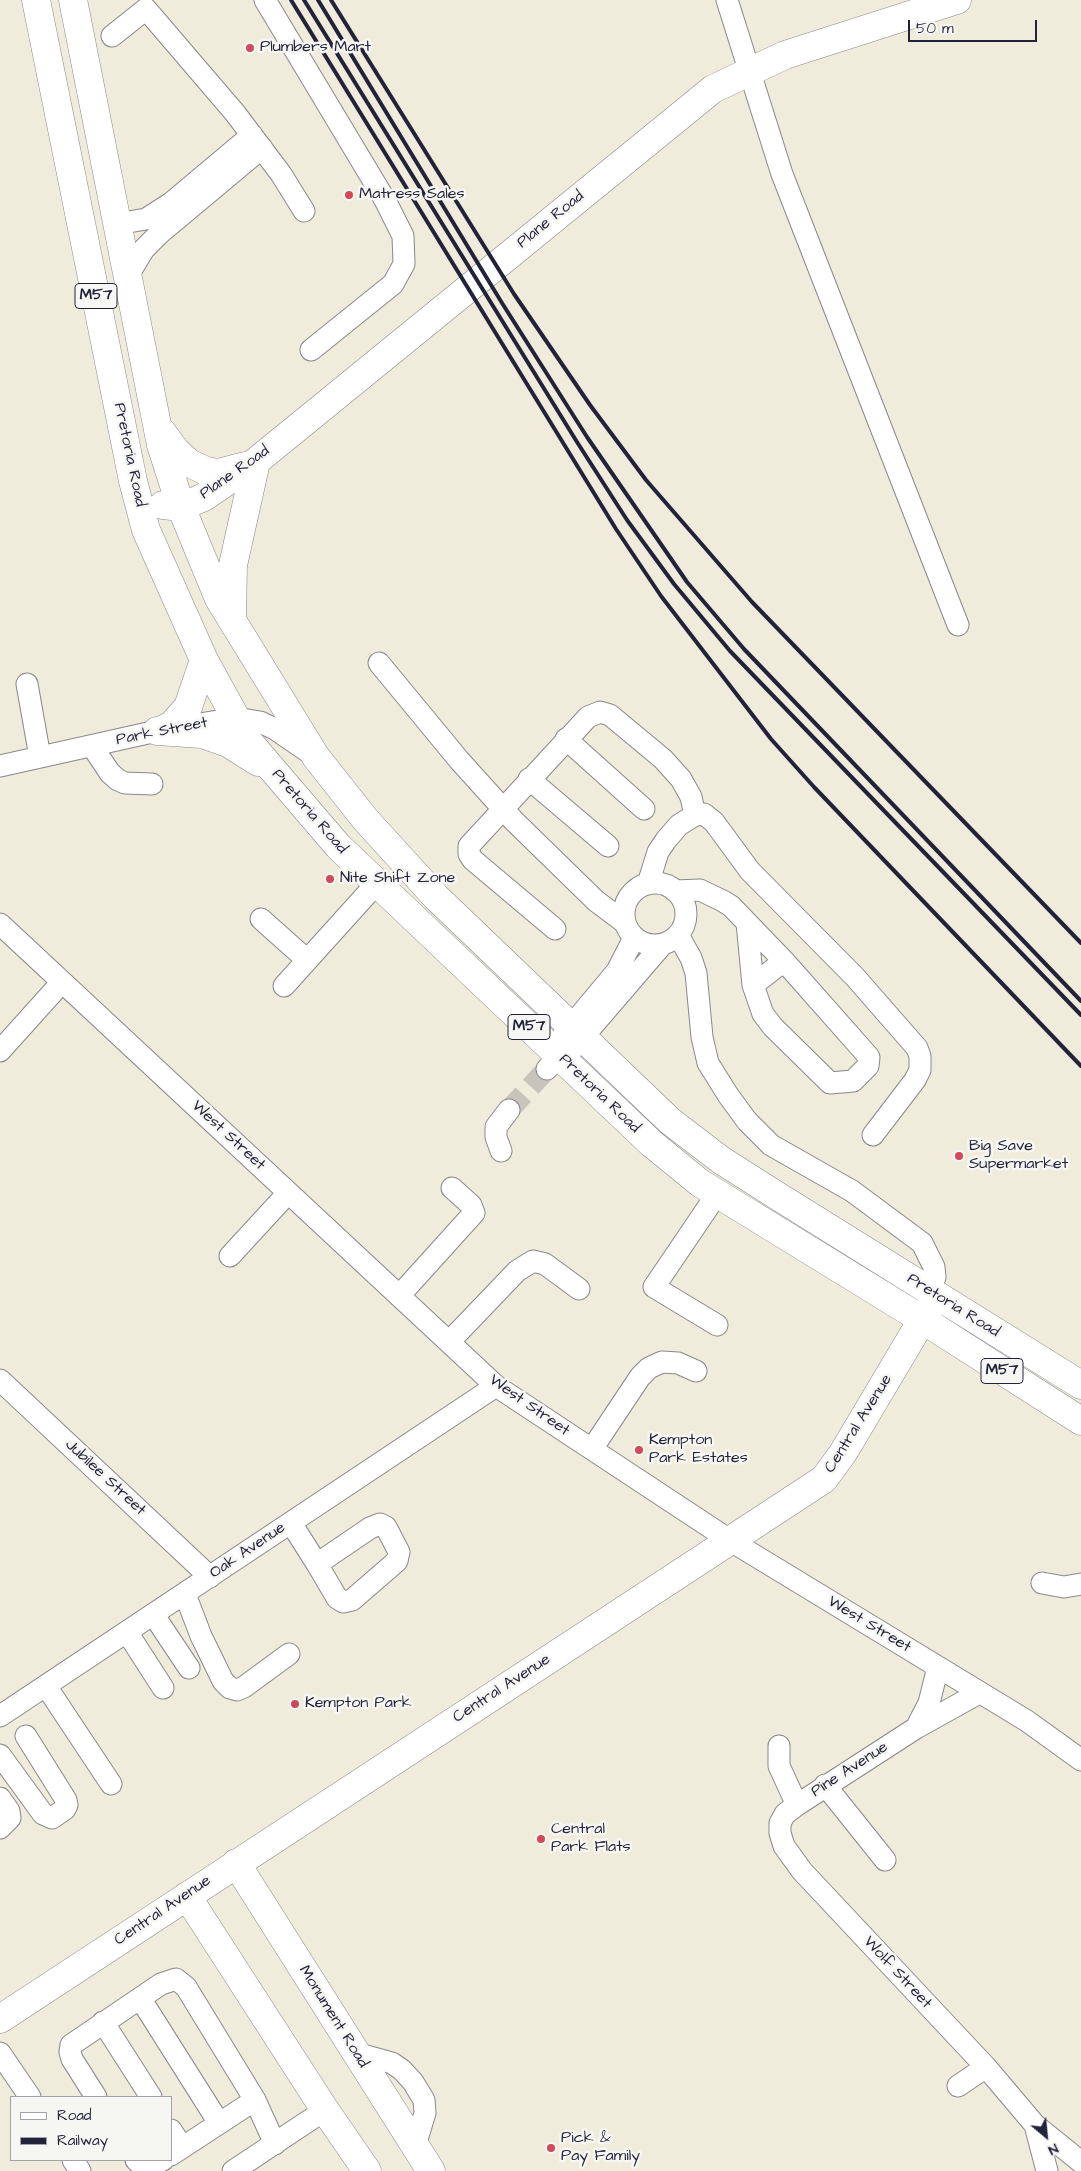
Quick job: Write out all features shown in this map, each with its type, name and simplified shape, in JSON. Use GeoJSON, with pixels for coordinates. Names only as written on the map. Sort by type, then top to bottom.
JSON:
{"type":"FeatureCollection","features":[{"type":"Feature","properties":{"kind":"main road","name":"Pretoria Road"},"geometry":{"type":"LineString","coordinates":[[36,0],[133,481],[146,530],[204,660],[249,742],[338,846],[376,884],[556,1058],[651,1143],[700,1183],[923,1320],[1081,1421]]}},
{"type":"Feature","properties":{"kind":"main road","name":"Pretoria Road"},"geometry":{"type":"LineString","coordinates":[[73,0],[148,389],[161,445],[181,507],[219,599],[316,757],[365,819],[436,897],[578,1030],[670,1121],[721,1160],[1081,1385]]}},
{"type":"Feature","properties":{"kind":"main road","name":"Plane Road"},"geometry":{"type":"LineString","coordinates":[[181,507],[204,497],[255,462],[713,89],[785,55],[957,0]]}},
{"type":"Feature","properties":{"kind":"main road"},"geometry":{"type":"LineString","coordinates":[[157,425],[176,451],[189,463],[206,471],[218,473],[255,462],[233,565],[232,623]]}},
{"type":"Feature","properties":{"kind":"main road"},"geometry":{"type":"LineString","coordinates":[[133,481],[143,494],[156,503],[181,507],[171,544],[171,588]]}},
{"type":"Feature","properties":{"kind":"main road"},"geometry":{"type":"LineString","coordinates":[[159,731],[172,725],[188,707],[204,660]]}},
{"type":"Feature","properties":{"kind":"main road"},"geometry":{"type":"LineString","coordinates":[[159,731],[202,734],[215,738],[242,751],[274,773]]}},
{"type":"Feature","properties":{"kind":"main road","name":"Central Avenue"},"geometry":{"type":"LineString","coordinates":[[0,2019],[828,1476],[844,1453],[923,1320],[934,1293]]}},
{"type":"Feature","properties":{"kind":"main road","name":"Monument Road"},"geometry":{"type":"LineString","coordinates":[[236,1863],[431,2171]]}},
{"type":"Feature","properties":{"kind":"main road"},"geometry":{"type":"LineString","coordinates":[[187,1896],[325,2110],[367,2171]]}},
{"type":"Feature","properties":{"kind":"street"},"geometry":{"type":"LineString","coordinates":[[265,0],[385,200],[403,236],[404,264],[393,284],[311,350]]}},
{"type":"Feature","properties":{"kind":"street"},"geometry":{"type":"LineString","coordinates":[[727,0],[782,174],[958,625]]}},
{"type":"Feature","properties":{"kind":"street"},"geometry":{"type":"LineString","coordinates":[[112,36],[139,4],[203,74],[257,142],[304,211]]}},
{"type":"Feature","properties":{"kind":"street"},"geometry":{"type":"LineString","coordinates":[[117,224],[146,219],[257,142]]}},
{"type":"Feature","properties":{"kind":"street"},"geometry":{"type":"LineString","coordinates":[[127,277],[144,249],[257,142]]}},
{"type":"Feature","properties":{"kind":"street"},"geometry":{"type":"LineString","coordinates":[[379,663],[459,760],[503,808],[585,890],[629,930],[652,946],[670,940]]}},
{"type":"Feature","properties":{"kind":"street"},"geometry":{"type":"LineString","coordinates":[[27,684],[40,757]]}},
{"type":"Feature","properties":{"kind":"street"},"geometry":{"type":"LineString","coordinates":[[555,929],[473,860],[469,854],[470,846],[529,779],[588,717],[600,712],[610,715],[663,760],[681,778],[691,797],[695,815]]}},
{"type":"Feature","properties":{"kind":"street","name":"Park Street"},"geometry":{"type":"LineString","coordinates":[[0,766],[159,731],[236,718],[252,720],[274,728],[316,757]]}},
{"type":"Feature","properties":{"kind":"street"},"geometry":{"type":"LineString","coordinates":[[566,739],[644,809]]}},
{"type":"Feature","properties":{"kind":"street"},"geometry":{"type":"LineString","coordinates":[[92,746],[110,773],[118,780],[125,783],[152,784]]}},
{"type":"Feature","properties":{"kind":"street"},"geometry":{"type":"LineString","coordinates":[[529,779],[608,846]]}},
{"type":"Feature","properties":{"kind":"street"},"geometry":{"type":"LineString","coordinates":[[556,1058],[578,1030],[617,971],[629,930],[623,912],[640,889],[658,852],[679,826],[695,815],[704,814],[714,822],[750,871],[855,977],[916,1048],[920,1062],[916,1080],[873,1135]]}},
{"type":"Feature","properties":{"kind":"street"},"geometry":{"type":"LineString","coordinates":[[578,1030],[684,927],[686,911],[682,898],[675,891],[658,883],[640,889],[585,890]]}},
{"type":"Feature","properties":{"kind":"street"},"geometry":{"type":"LineString","coordinates":[[284,986],[376,884]]}},
{"type":"Feature","properties":{"kind":"street"},"geometry":{"type":"LineString","coordinates":[[675,891],[700,890],[731,906],[784,962],[869,1057],[868,1066],[852,1081],[830,1084],[773,1027],[763,1014],[753,985],[747,923]]}},
{"type":"Feature","properties":{"kind":"street"},"geometry":{"type":"LineString","coordinates":[[686,911],[717,898]]}},
{"type":"Feature","properties":{"kind":"street"},"geometry":{"type":"LineString","coordinates":[[261,919],[307,960]]}},
{"type":"Feature","properties":{"kind":"street","name":"West Street"},"geometry":{"type":"LineString","coordinates":[[0,924],[399,1296],[450,1341],[496,1386],[731,1541],[1027,1721],[1081,1760]]}},
{"type":"Feature","properties":{"kind":"street"},"geometry":{"type":"LineString","coordinates":[[670,940],[689,953],[696,973],[702,1037],[708,1063],[747,1121],[770,1145],[852,1191],[922,1242],[934,1267],[934,1293]]}},
{"type":"Feature","properties":{"kind":"street"},"geometry":{"type":"LineString","coordinates":[[753,985],[784,962]]}},
{"type":"Feature","properties":{"kind":"street"},"geometry":{"type":"LineString","coordinates":[[0,1051],[62,982]]}},
{"type":"Feature","properties":{"kind":"street"},"geometry":{"type":"LineString","coordinates":[[501,1150],[496,1137],[496,1127],[509,1110]]}},
{"type":"Feature","properties":{"kind":"street"},"geometry":{"type":"LineString","coordinates":[[399,1296],[474,1213],[471,1205],[452,1188]]}},
{"type":"Feature","properties":{"kind":"street"},"geometry":{"type":"LineString","coordinates":[[230,1256],[288,1192]]}},
{"type":"Feature","properties":{"kind":"street"},"geometry":{"type":"LineString","coordinates":[[717,1194],[654,1285],[656,1289],[717,1324]]}},
{"type":"Feature","properties":{"kind":"street"},"geometry":{"type":"LineString","coordinates":[[450,1341],[517,1271],[533,1261],[545,1264],[578,1289]]}},
{"type":"Feature","properties":{"kind":"street"},"geometry":{"type":"LineString","coordinates":[[592,1449],[648,1368],[662,1362],[678,1363],[696,1372]]}},
{"type":"Feature","properties":{"kind":"street","name":"Jubilee Street"},"geometry":{"type":"LineString","coordinates":[[0,1380],[210,1576]]}},
{"type":"Feature","properties":{"kind":"street","name":"Oak Avenue"},"geometry":{"type":"LineString","coordinates":[[0,1716],[496,1386]]}},
{"type":"Feature","properties":{"kind":"street"},"geometry":{"type":"LineString","coordinates":[[291,1522],[317,1564]]}},
{"type":"Feature","properties":{"kind":"street"},"geometry":{"type":"LineString","coordinates":[[1042,1583],[1064,1587],[1081,1584]]}},
{"type":"Feature","properties":{"kind":"street"},"geometry":{"type":"LineString","coordinates":[[185,1594],[201,1636],[223,1681],[230,1688],[237,1690],[244,1687],[289,1654]]}},
{"type":"Feature","properties":{"kind":"street"},"geometry":{"type":"LineString","coordinates":[[153,1614],[189,1668]]}},
{"type":"Feature","properties":{"kind":"street"},"geometry":{"type":"LineString","coordinates":[[127,1632],[163,1688]]}},
{"type":"Feature","properties":{"kind":"street"},"geometry":{"type":"LineString","coordinates":[[916,1728],[928,1703],[938,1667]]}},
{"type":"Feature","properties":{"kind":"street"},"geometry":{"type":"LineString","coordinates":[[46,1686],[111,1784]]}},
{"type":"Feature","properties":{"kind":"street","name":"Pine Avenue"},"geometry":{"type":"LineString","coordinates":[[791,1809],[825,1785],[916,1728],[979,1693]]}},
{"type":"Feature","properties":{"kind":"street"},"geometry":{"type":"LineString","coordinates":[[0,1755],[43,1814],[52,1818],[64,1809],[67,1805],[66,1800],[26,1736]]}},
{"type":"Feature","properties":{"kind":"street"},"geometry":{"type":"LineString","coordinates":[[780,1746],[779,1766],[791,1809]]}},
{"type":"Feature","properties":{"kind":"street"},"geometry":{"type":"LineString","coordinates":[[825,1785],[885,1860]]}},
{"type":"Feature","properties":{"kind":"street"},"geometry":{"type":"LineString","coordinates":[[0,1798],[9,1811],[10,1818],[0,1828]]}},
{"type":"Feature","properties":{"kind":"street","name":"Wolf Street"},"geometry":{"type":"LineString","coordinates":[[791,1809],[780,1823],[780,1832],[792,1860],[986,2067],[1035,2125],[1081,2162]]}},
{"type":"Feature","properties":{"kind":"street"},"geometry":{"type":"LineString","coordinates":[[95,2096],[72,2059],[71,2045],[76,2039],[171,1979],[182,1982],[255,2100],[275,2144]]}},
{"type":"Feature","properties":{"kind":"street"},"geometry":{"type":"LineString","coordinates":[[140,1998],[219,2123]]}},
{"type":"Feature","properties":{"kind":"street"},"geometry":{"type":"LineString","coordinates":[[103,2022],[150,2096]]}},
{"type":"Feature","properties":{"kind":"street"},"geometry":{"type":"LineString","coordinates":[[0,2053],[29,2096]]}},
{"type":"Feature","properties":{"kind":"street"},"geometry":{"type":"LineString","coordinates":[[958,2086],[986,2067]]}},
{"type":"Feature","properties":{"kind":"street"},"geometry":{"type":"LineString","coordinates":[[175,2144],[219,2123],[255,2100]]}},
{"type":"Feature","properties":{"kind":"street"},"geometry":{"type":"LineString","coordinates":[[233,2171],[325,2110]]}},
{"type":"Feature","properties":{"kind":"street","name":"Wolf Street"},"geometry":{"type":"LineString","coordinates":[[1035,2125],[1047,2171]]}},
{"type":"Feature","properties":{"kind":"street"},"geometry":{"type":"LineString","coordinates":[[137,2161],[145,2168],[161,2161]]}},
{"type":"Feature","properties":{"kind":"tunnel"},"geometry":{"type":"LineString","coordinates":[[509,1110],[547,1069]]}},
{"type":"Feature","properties":{"kind":"railway"},"geometry":{"type":"LineString","coordinates":[[291,0],[616,529],[661,596],[771,739],[814,787],[1081,1066]]}},
{"type":"Feature","properties":{"kind":"railway"},"geometry":{"type":"LineString","coordinates":[[304,0],[577,442],[627,520],[674,584],[730,651],[1081,1015]]}},
{"type":"Feature","properties":{"kind":"railway"},"geometry":{"type":"LineString","coordinates":[[318,0],[502,303],[587,437],[687,582],[744,649],[1081,1001]]}},
{"type":"Feature","properties":{"kind":"railway"},"geometry":{"type":"LineString","coordinates":[[331,0],[514,294],[590,405],[646,480],[752,602],[1081,943]]}},
{"type":"Feature","properties":{"kind":"place","name":"Plumbers Mart"},"geometry":{"type":"Point","coordinates":[250,48]}},
{"type":"Feature","properties":{"kind":"place","name":"Matress Sales"},"geometry":{"type":"Point","coordinates":[349,195]}},
{"type":"Feature","properties":{"kind":"place","name":"Nite Shift Zone"},"geometry":{"type":"Point","coordinates":[330,879]}},
{"type":"Feature","properties":{"kind":"place","name":"Big Save Supermarket"},"geometry":{"type":"Point","coordinates":[959,1156]}},
{"type":"Feature","properties":{"kind":"place","name":"Kempton Park Estates"},"geometry":{"type":"Point","coordinates":[639,1450]}},
{"type":"Feature","properties":{"kind":"place","name":"Kempton Park"},"geometry":{"type":"Point","coordinates":[295,1704]}},
{"type":"Feature","properties":{"kind":"place","name":"Central Park Flats"},"geometry":{"type":"Point","coordinates":[541,1839]}},
{"type":"Feature","properties":{"kind":"place","name":"Pick & Pay Family"},"geometry":{"type":"Point","coordinates":[551,2148]}}]}
